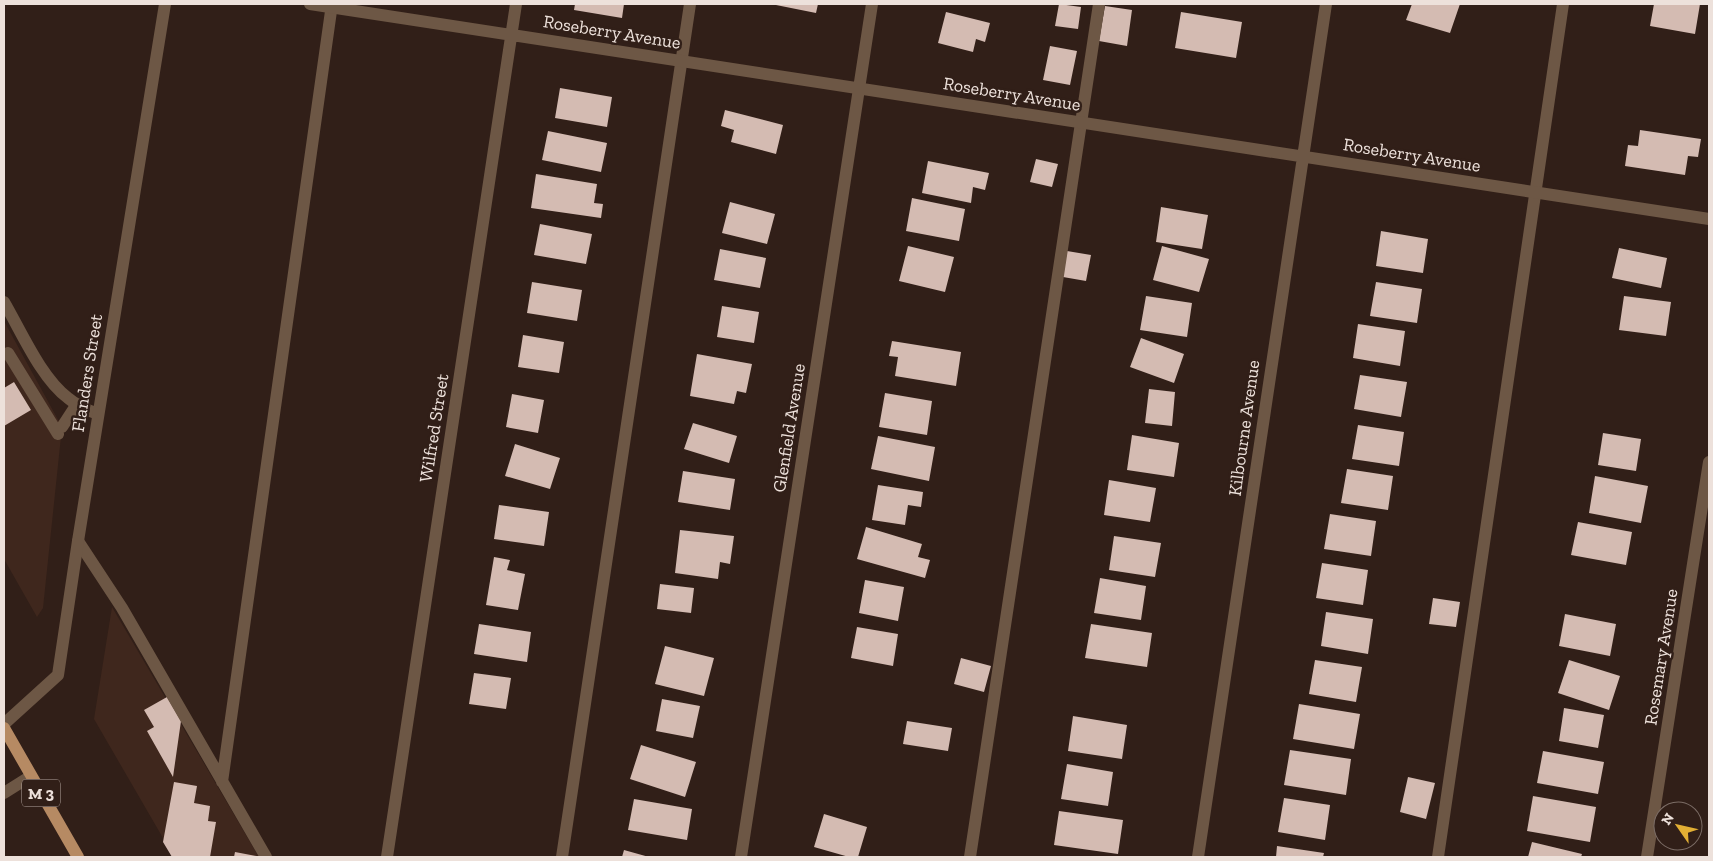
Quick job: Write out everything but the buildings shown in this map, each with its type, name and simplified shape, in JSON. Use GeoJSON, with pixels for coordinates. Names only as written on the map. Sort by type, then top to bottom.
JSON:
{"type":"FeatureCollection","features":[{"type":"Feature","properties":{"kind":"main road","name":"M 3"},"geometry":{"type":"LineString","coordinates":[[4,728],[78,857]]}},
{"type":"Feature","properties":{"kind":"street","name":"Flanders Street"},"geometry":{"type":"LineString","coordinates":[[4,724],[58,675],[98,414],[165,4]]}},
{"type":"Feature","properties":{"kind":"street","name":"Roseberry Avenue"},"geometry":{"type":"LineString","coordinates":[[310,4],[332,5],[511,35],[1709,219]]}},
{"type":"Feature","properties":{"kind":"street","name":"Wilfred Street"},"geometry":{"type":"LineString","coordinates":[[386,857],[516,4]]}},
{"type":"Feature","properties":{"kind":"street"},"geometry":{"type":"LineString","coordinates":[[562,857],[690,4]]}},
{"type":"Feature","properties":{"kind":"street","name":"Glenfield Avenue"},"geometry":{"type":"LineString","coordinates":[[741,857],[872,4]]}},
{"type":"Feature","properties":{"kind":"street"},"geometry":{"type":"LineString","coordinates":[[970,857],[1099,4]]}},
{"type":"Feature","properties":{"kind":"street","name":"Kilbourne Avenue"},"geometry":{"type":"LineString","coordinates":[[1198,857],[1326,4]]}},
{"type":"Feature","properties":{"kind":"street"},"geometry":{"type":"LineString","coordinates":[[1438,857],[1563,4]]}},
{"type":"Feature","properties":{"kind":"street"},"geometry":{"type":"LineString","coordinates":[[222,782],[332,5]]}},
{"type":"Feature","properties":{"kind":"street"},"geometry":{"type":"LineString","coordinates":[[4,302],[17,347],[60,430],[77,404]]}},
{"type":"Feature","properties":{"kind":"street"},"geometry":{"type":"LineString","coordinates":[[17,347],[44,371],[66,397],[98,414]]}},
{"type":"Feature","properties":{"kind":"street","name":"Rosemary Avenue"},"geometry":{"type":"LineString","coordinates":[[1648,857],[1709,462]]}},
{"type":"Feature","properties":{"kind":"street"},"geometry":{"type":"LineString","coordinates":[[78,541],[122,608],[266,857]]}},
{"type":"Feature","properties":{"kind":"street"},"geometry":{"type":"LineString","coordinates":[[4,793],[31,776]]}},
{"type":"Feature","properties":{"kind":"shaded area"},"geometry":{"type":"Polygon","coordinates":[[[4,321],[62,427],[43,608],[37,617],[4,559],[4,321]]]}},
{"type":"Feature","properties":{"kind":"shaded area"},"geometry":{"type":"Polygon","coordinates":[[[112,607],[259,857],[174,857],[94,719],[112,607]]]}}]}
